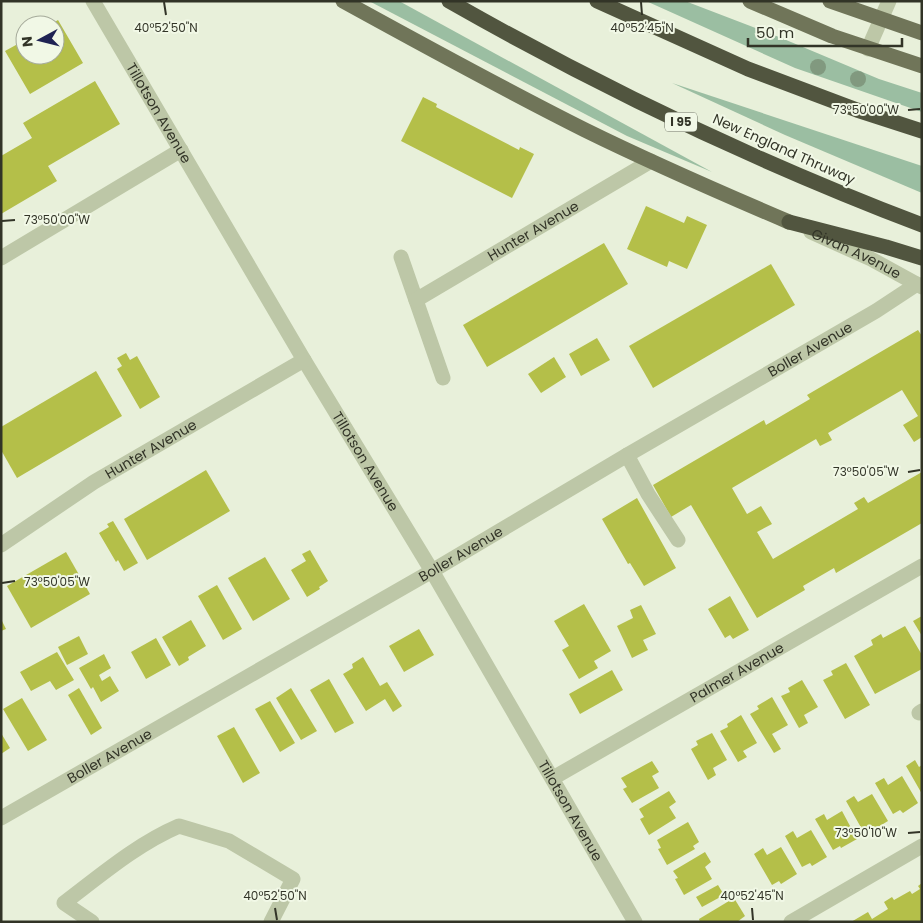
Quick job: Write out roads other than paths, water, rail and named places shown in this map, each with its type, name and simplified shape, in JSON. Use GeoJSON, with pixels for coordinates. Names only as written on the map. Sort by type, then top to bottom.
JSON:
{"type":"FeatureCollection","features":[{"type":"Feature","properties":{"kind":"highway","name":"New England Thruway"},"geometry":{"type":"LineString","coordinates":[[449,1],[545,54],[676,119],[782,168],[922,226]]}},
{"type":"Feature","properties":{"kind":"highway"},"geometry":{"type":"LineString","coordinates":[[597,1],[748,69],[857,110],[922,131]]}},
{"type":"Feature","properties":{"kind":"highway"},"geometry":{"type":"LineString","coordinates":[[790,222],[886,246],[922,258]]}},
{"type":"Feature","properties":{"kind":"main road"},"geometry":{"type":"LineString","coordinates":[[343,1],[475,74],[586,130],[651,161],[790,222]]}},
{"type":"Feature","properties":{"kind":"main road"},"geometry":{"type":"LineString","coordinates":[[750,1],[832,36],[922,66]]}},
{"type":"Feature","properties":{"kind":"main road"},"geometry":{"type":"LineString","coordinates":[[830,1],[922,32]]}},
{"type":"Feature","properties":{"kind":"street","name":"Tillotson Avenue"},"geometry":{"type":"LineString","coordinates":[[93,1],[304,360],[432,571],[636,922]]}},
{"type":"Feature","properties":{"kind":"street"},"geometry":{"type":"LineString","coordinates":[[868,48],[889,1]]}},
{"type":"Feature","properties":{"kind":"street"},"geometry":{"type":"LineString","coordinates":[[1,258],[182,150]]}},
{"type":"Feature","properties":{"kind":"street","name":"Hunter Avenue"},"geometry":{"type":"LineString","coordinates":[[416,300],[651,161]]}},
{"type":"Feature","properties":{"kind":"street","name":"Givan Avenue"},"geometry":{"type":"LineString","coordinates":[[790,222],[871,259],[920,285]]}},
{"type":"Feature","properties":{"kind":"street"},"geometry":{"type":"LineString","coordinates":[[401,257],[443,378]]}},
{"type":"Feature","properties":{"kind":"street","name":"Boller Avenue"},"geometry":{"type":"LineString","coordinates":[[1,818],[432,571],[920,285]]}},
{"type":"Feature","properties":{"kind":"street","name":"Hunter Avenue"},"geometry":{"type":"LineString","coordinates":[[1,545],[94,482],[304,360]]}},
{"type":"Feature","properties":{"kind":"street"},"geometry":{"type":"LineString","coordinates":[[627,455],[648,494],[678,540]]}},
{"type":"Feature","properties":{"kind":"street","name":"Palmer Avenue"},"geometry":{"type":"LineString","coordinates":[[553,778],[922,566]]}},
{"type":"Feature","properties":{"kind":"street"},"geometry":{"type":"LineString","coordinates":[[92,922],[64,903],[128,854],[158,835],[179,826],[229,841],[293,879],[271,922]]}},
{"type":"Feature","properties":{"kind":"street"},"geometry":{"type":"LineString","coordinates":[[791,922],[922,846]]}}]}
